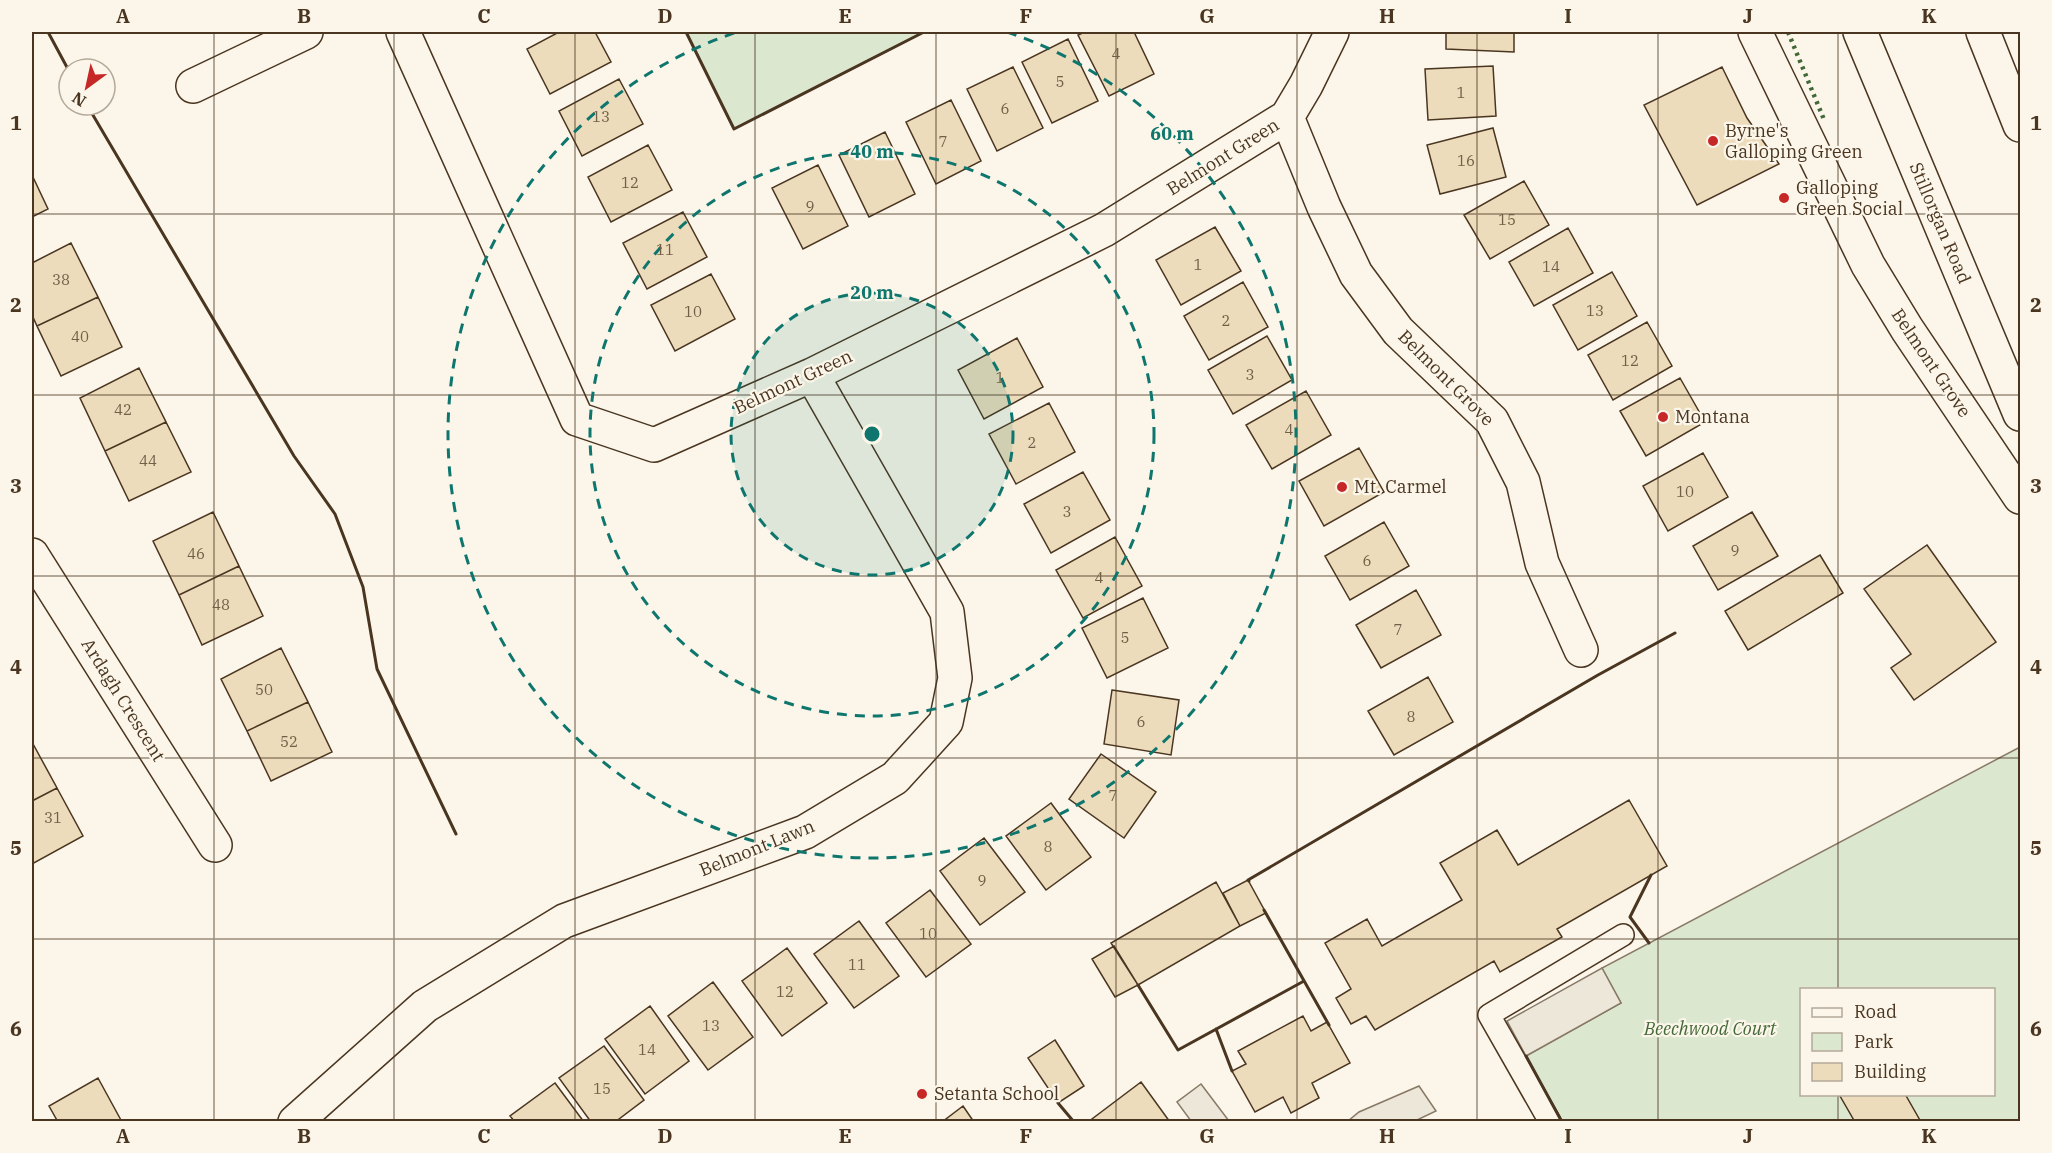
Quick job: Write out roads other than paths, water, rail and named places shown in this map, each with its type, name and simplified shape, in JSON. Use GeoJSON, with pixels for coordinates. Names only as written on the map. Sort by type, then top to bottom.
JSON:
{"type":"FeatureCollection","features":[{"type":"Feature","properties":{"kind":"main road"},"geometry":{"type":"LineString","coordinates":[[193,86],[306,32]]}},
{"type":"Feature","properties":{"kind":"main road","name":"Belmont Green"},"geometry":{"type":"LineString","coordinates":[[403,32],[577,420],[654,445],[812,375],[1104,230],[1287,117],[1306,85],[1332,32]]}},
{"type":"Feature","properties":{"kind":"main road","name":"Belmont Grove"},"geometry":{"type":"LineString","coordinates":[[1755,32],[1868,265],[1907,329],[2020,496]]}},
{"type":"Feature","properties":{"kind":"main road","name":"Stillorgan Road"},"geometry":{"type":"LineString","coordinates":[[1860,32],[2020,414]]}},
{"type":"Feature","properties":{"kind":"main road"},"geometry":{"type":"LineString","coordinates":[[1983,32],[2020,126]]}},
{"type":"Feature","properties":{"kind":"main road","name":"Belmont Grove"},"geometry":{"type":"LineString","coordinates":[[1287,117],[1324,207],[1356,274],[1398,331],[1492,421],[1523,482],[1542,563],[1581,650]]}},
{"type":"Feature","properties":{"kind":"main road","name":"Belmont Lawn"},"geometry":{"type":"LineString","coordinates":[[295,1122],[424,1006],[564,921],[805,832],[895,778],[946,722],[955,678],[947,612],[812,375]]}},
{"type":"Feature","properties":{"kind":"main road","name":"Ardagh Crescent"},"geometry":{"type":"LineString","coordinates":[[32,555],[215,845]]}},
{"type":"Feature","properties":{"kind":"lane"},"geometry":{"type":"LineString","coordinates":[[1550,1122],[1489,1015],[1623,935]]}},
{"type":"Feature","properties":{"kind":"place","name":"Byrne's Galloping Green"},"geometry":{"type":"Point","coordinates":[1713,141]}},
{"type":"Feature","properties":{"kind":"place","name":"Galloping Green Social"},"geometry":{"type":"Point","coordinates":[1784,198]}},
{"type":"Feature","properties":{"kind":"place","name":"Montana"},"geometry":{"type":"Point","coordinates":[1663,417]}},
{"type":"Feature","properties":{"kind":"place","name":"Mt. Carmel"},"geometry":{"type":"Point","coordinates":[1342,487]}},
{"type":"Feature","properties":{"kind":"place","name":"Setanta School"},"geometry":{"type":"Point","coordinates":[922,1094]}},
{"type":"Feature","properties":{"kind":"park label","name":"Beechwood Court"},"geometry":{"type":"Point","coordinates":[1710,1029]}}]}
